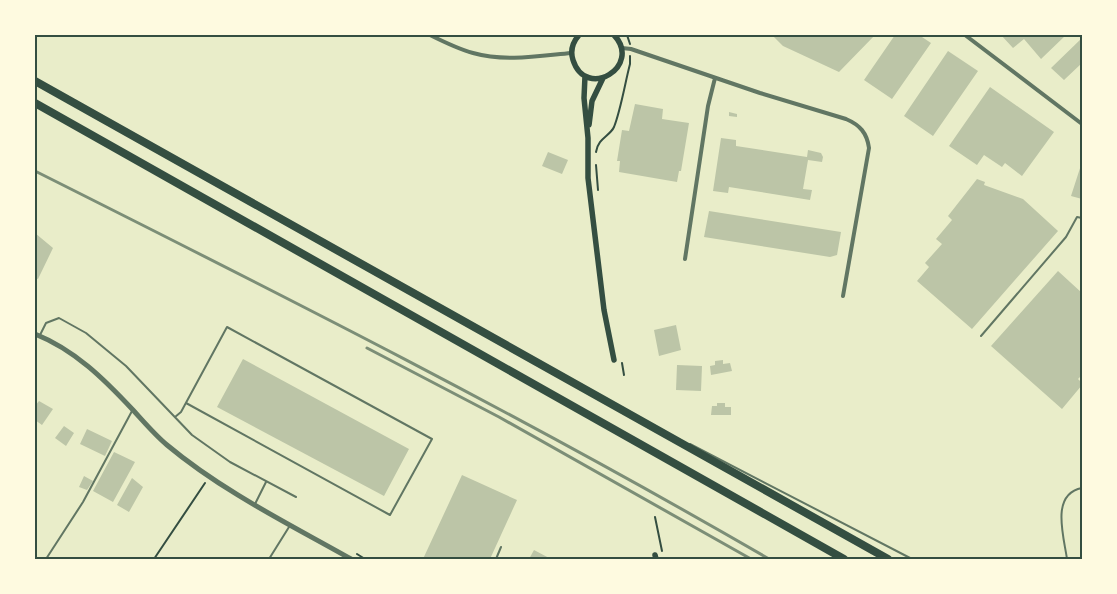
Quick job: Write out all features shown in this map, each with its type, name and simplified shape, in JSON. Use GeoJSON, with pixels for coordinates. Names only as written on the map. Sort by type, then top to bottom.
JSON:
{"type":"FeatureCollection","features":[{"type":"Feature","properties":{"kind":"highway"},"geometry":{"type":"LineString","coordinates":[[35,81],[674,441],[888,559]]}},
{"type":"Feature","properties":{"kind":"highway"},"geometry":{"type":"LineString","coordinates":[[35,103],[844,559]]}},
{"type":"Feature","properties":{"kind":"main road"},"geometry":{"type":"LineString","coordinates":[[576,36],[571,53],[578,71],[585,76],[597,79],[612,74],[619,67],[622,58],[622,48],[614,35]]}},
{"type":"Feature","properties":{"kind":"main road"},"geometry":{"type":"LineString","coordinates":[[585,76],[584,98],[588,138],[588,178],[604,310],[614,360]]}},
{"type":"Feature","properties":{"kind":"main road"},"geometry":{"type":"LineString","coordinates":[[588,138],[592,101],[603,78]]}},
{"type":"Feature","properties":{"kind":"street"},"geometry":{"type":"LineString","coordinates":[[430,35],[450,45],[489,57],[516,58],[571,53]]}},
{"type":"Feature","properties":{"kind":"street"},"geometry":{"type":"LineString","coordinates":[[965,35],[1082,124]]}},
{"type":"Feature","properties":{"kind":"street"},"geometry":{"type":"LineString","coordinates":[[622,48],[631,49],[857,124],[868,137],[870,148],[843,296]]}},
{"type":"Feature","properties":{"kind":"street"},"geometry":{"type":"LineString","coordinates":[[685,259],[708,106],[715,78]]}},
{"type":"Feature","properties":{"kind":"street"},"geometry":{"type":"LineString","coordinates":[[37,335],[82,361],[110,385],[165,444],[209,476],[351,559]]}},
{"type":"Feature","properties":{"kind":"lane"},"geometry":{"type":"LineString","coordinates":[[981,336],[1066,238],[1077,217],[1082,218]]}},
{"type":"Feature","properties":{"kind":"lane"},"geometry":{"type":"LineString","coordinates":[[37,335],[46,323],[59,318],[86,333],[126,366],[176,416],[192,435],[230,462],[296,497]]}},
{"type":"Feature","properties":{"kind":"lane"},"geometry":{"type":"LineString","coordinates":[[176,416],[186,403],[227,327],[432,439],[390,515],[186,403]]}},
{"type":"Feature","properties":{"kind":"lane"},"geometry":{"type":"LineString","coordinates":[[46,559],[83,502],[132,409]]}},
{"type":"Feature","properties":{"kind":"lane"},"geometry":{"type":"LineString","coordinates":[[674,441],[695,445],[912,559]]}},
{"type":"Feature","properties":{"kind":"lane"},"geometry":{"type":"LineString","coordinates":[[255,504],[266,482]]}},
{"type":"Feature","properties":{"kind":"lane"},"geometry":{"type":"LineString","coordinates":[[1067,559],[1061,514],[1062,506],[1065,499],[1071,493],[1082,488]]}},
{"type":"Feature","properties":{"kind":"lane"},"geometry":{"type":"LineString","coordinates":[[269,559],[291,525]]}},
{"type":"Feature","properties":{"kind":"lane"},"geometry":{"type":"LineString","coordinates":[[498,558],[501,547]]}},
{"type":"Feature","properties":{"kind":"path"},"geometry":{"type":"LineString","coordinates":[[596,154],[597,146],[608,132],[613,129],[630,64],[631,49],[627,35]]}},
{"type":"Feature","properties":{"kind":"path"},"geometry":{"type":"LineString","coordinates":[[596,163],[598,190]]}},
{"type":"Feature","properties":{"kind":"path"},"geometry":{"type":"LineString","coordinates":[[620,356],[624,375]]}},
{"type":"Feature","properties":{"kind":"path"},"geometry":{"type":"LineString","coordinates":[[154,559],[209,476]]}},
{"type":"Feature","properties":{"kind":"path"},"geometry":{"type":"LineString","coordinates":[[656,517],[664,559]]}},
{"type":"Feature","properties":{"kind":"path"},"geometry":{"type":"LineString","coordinates":[[356,554],[365,559]]}},
{"type":"Feature","properties":{"kind":"building"},"geometry":{"type":"Polygon","coordinates":[[[772,35],[875,35],[839,72],[783,46],[772,35]]]}},
{"type":"Feature","properties":{"kind":"building"},"geometry":{"type":"Polygon","coordinates":[[[895,35],[919,35],[931,43],[892,99],[864,80],[895,35]]]}},
{"type":"Feature","properties":{"kind":"building"},"geometry":{"type":"Polygon","coordinates":[[[1001,35],[1066,35],[1041,59],[1024,39],[1013,48],[1001,35]]]}},
{"type":"Feature","properties":{"kind":"building"},"geometry":{"type":"Polygon","coordinates":[[[1082,38],[1082,63],[1064,80],[1051,68],[1082,38]]]}},
{"type":"Feature","properties":{"kind":"building"},"geometry":{"type":"Polygon","coordinates":[[[948,51],[978,71],[933,136],[904,116],[948,51]]]}},
{"type":"Feature","properties":{"kind":"building"},"geometry":{"type":"Polygon","coordinates":[[[990,87],[1054,132],[1022,176],[1005,163],[1002,167],[984,155],[977,165],[949,146],[990,87]]]}},
{"type":"Feature","properties":{"kind":"building"},"geometry":{"type":"Polygon","coordinates":[[[635,104],[663,109],[662,119],[689,123],[681,171],[679,171],[677,182],[619,172],[620,161],[617,161],[622,130],[629,131],[635,104]]]}},
{"type":"Feature","properties":{"kind":"building"},"geometry":{"type":"Polygon","coordinates":[[[729,112],[737,114],[737,117],[729,116],[729,112]]]}},
{"type":"Feature","properties":{"kind":"building"},"geometry":{"type":"Polygon","coordinates":[[[721,138],[736,140],[736,146],[807,157],[808,150],[821,153],[823,157],[822,162],[808,160],[803,189],[812,190],[810,200],[729,187],[728,193],[713,191],[721,138]]]}},
{"type":"Feature","properties":{"kind":"building"},"geometry":{"type":"Polygon","coordinates":[[[548,152],[568,160],[562,174],[542,166],[548,152]]]}},
{"type":"Feature","properties":{"kind":"building"},"geometry":{"type":"Polygon","coordinates":[[[1082,162],[1082,199],[1071,196],[1082,162]]]}},
{"type":"Feature","properties":{"kind":"building"},"geometry":{"type":"Polygon","coordinates":[[[977,179],[985,182],[984,185],[1023,199],[1058,231],[972,329],[917,281],[929,267],[925,263],[942,244],[936,239],[952,220],[948,216],[977,179]]]}},
{"type":"Feature","properties":{"kind":"building"},"geometry":{"type":"Polygon","coordinates":[[[709,211],[841,232],[837,255],[830,257],[704,237],[709,211]]]}},
{"type":"Feature","properties":{"kind":"building"},"geometry":{"type":"Polygon","coordinates":[[[35,233],[53,248],[38,279],[35,278],[35,233]]]}},
{"type":"Feature","properties":{"kind":"building"},"geometry":{"type":"Polygon","coordinates":[[[1058,271],[1082,293],[1082,375],[1078,379],[1082,385],[1062,409],[991,346],[1058,271]]]}},
{"type":"Feature","properties":{"kind":"building"},"geometry":{"type":"Polygon","coordinates":[[[676,325],[681,350],[659,356],[654,330],[676,325]]]}},
{"type":"Feature","properties":{"kind":"building"},"geometry":{"type":"Polygon","coordinates":[[[243,359],[409,449],[384,496],[217,407],[243,359]]]}},
{"type":"Feature","properties":{"kind":"building"},"geometry":{"type":"Polygon","coordinates":[[[723,360],[723,364],[730,363],[732,371],[711,375],[710,366],[715,365],[715,361],[723,360]]]}},
{"type":"Feature","properties":{"kind":"building"},"geometry":{"type":"Polygon","coordinates":[[[677,365],[702,366],[701,391],[676,390],[677,365]]]}},
{"type":"Feature","properties":{"kind":"building"},"geometry":{"type":"Polygon","coordinates":[[[39,401],[53,409],[42,425],[35,420],[35,406],[39,401]]]}},
{"type":"Feature","properties":{"kind":"building"},"geometry":{"type":"Polygon","coordinates":[[[717,403],[725,403],[725,407],[731,407],[731,415],[711,415],[712,406],[717,406],[717,403]]]}},
{"type":"Feature","properties":{"kind":"building"},"geometry":{"type":"Polygon","coordinates":[[[64,426],[74,433],[66,446],[55,438],[64,426]]]}},
{"type":"Feature","properties":{"kind":"building"},"geometry":{"type":"Polygon","coordinates":[[[87,429],[112,441],[105,456],[80,444],[87,429]]]}},
{"type":"Feature","properties":{"kind":"building"},"geometry":{"type":"Polygon","coordinates":[[[114,452],[135,462],[113,502],[93,491],[114,452]]]}},
{"type":"Feature","properties":{"kind":"building"},"geometry":{"type":"Polygon","coordinates":[[[462,475],[517,500],[490,559],[423,559],[462,475]]]}},
{"type":"Feature","properties":{"kind":"building"},"geometry":{"type":"Polygon","coordinates":[[[84,476],[93,481],[87,490],[79,487],[84,476]]]}},
{"type":"Feature","properties":{"kind":"building"},"geometry":{"type":"Polygon","coordinates":[[[132,478],[143,487],[129,512],[117,505],[132,478]]]}},
{"type":"Feature","properties":{"kind":"building"},"geometry":{"type":"Polygon","coordinates":[[[534,550],[551,559],[529,559],[534,550]]]}},
{"type":"Feature","properties":{"kind":"railway"},"geometry":{"type":"LineString","coordinates":[[35,171],[405,359],[588,457],[769,559]]}},
{"type":"Feature","properties":{"kind":"railway"},"geometry":{"type":"LineString","coordinates":[[367,348],[499,417],[751,559]]}}]}
